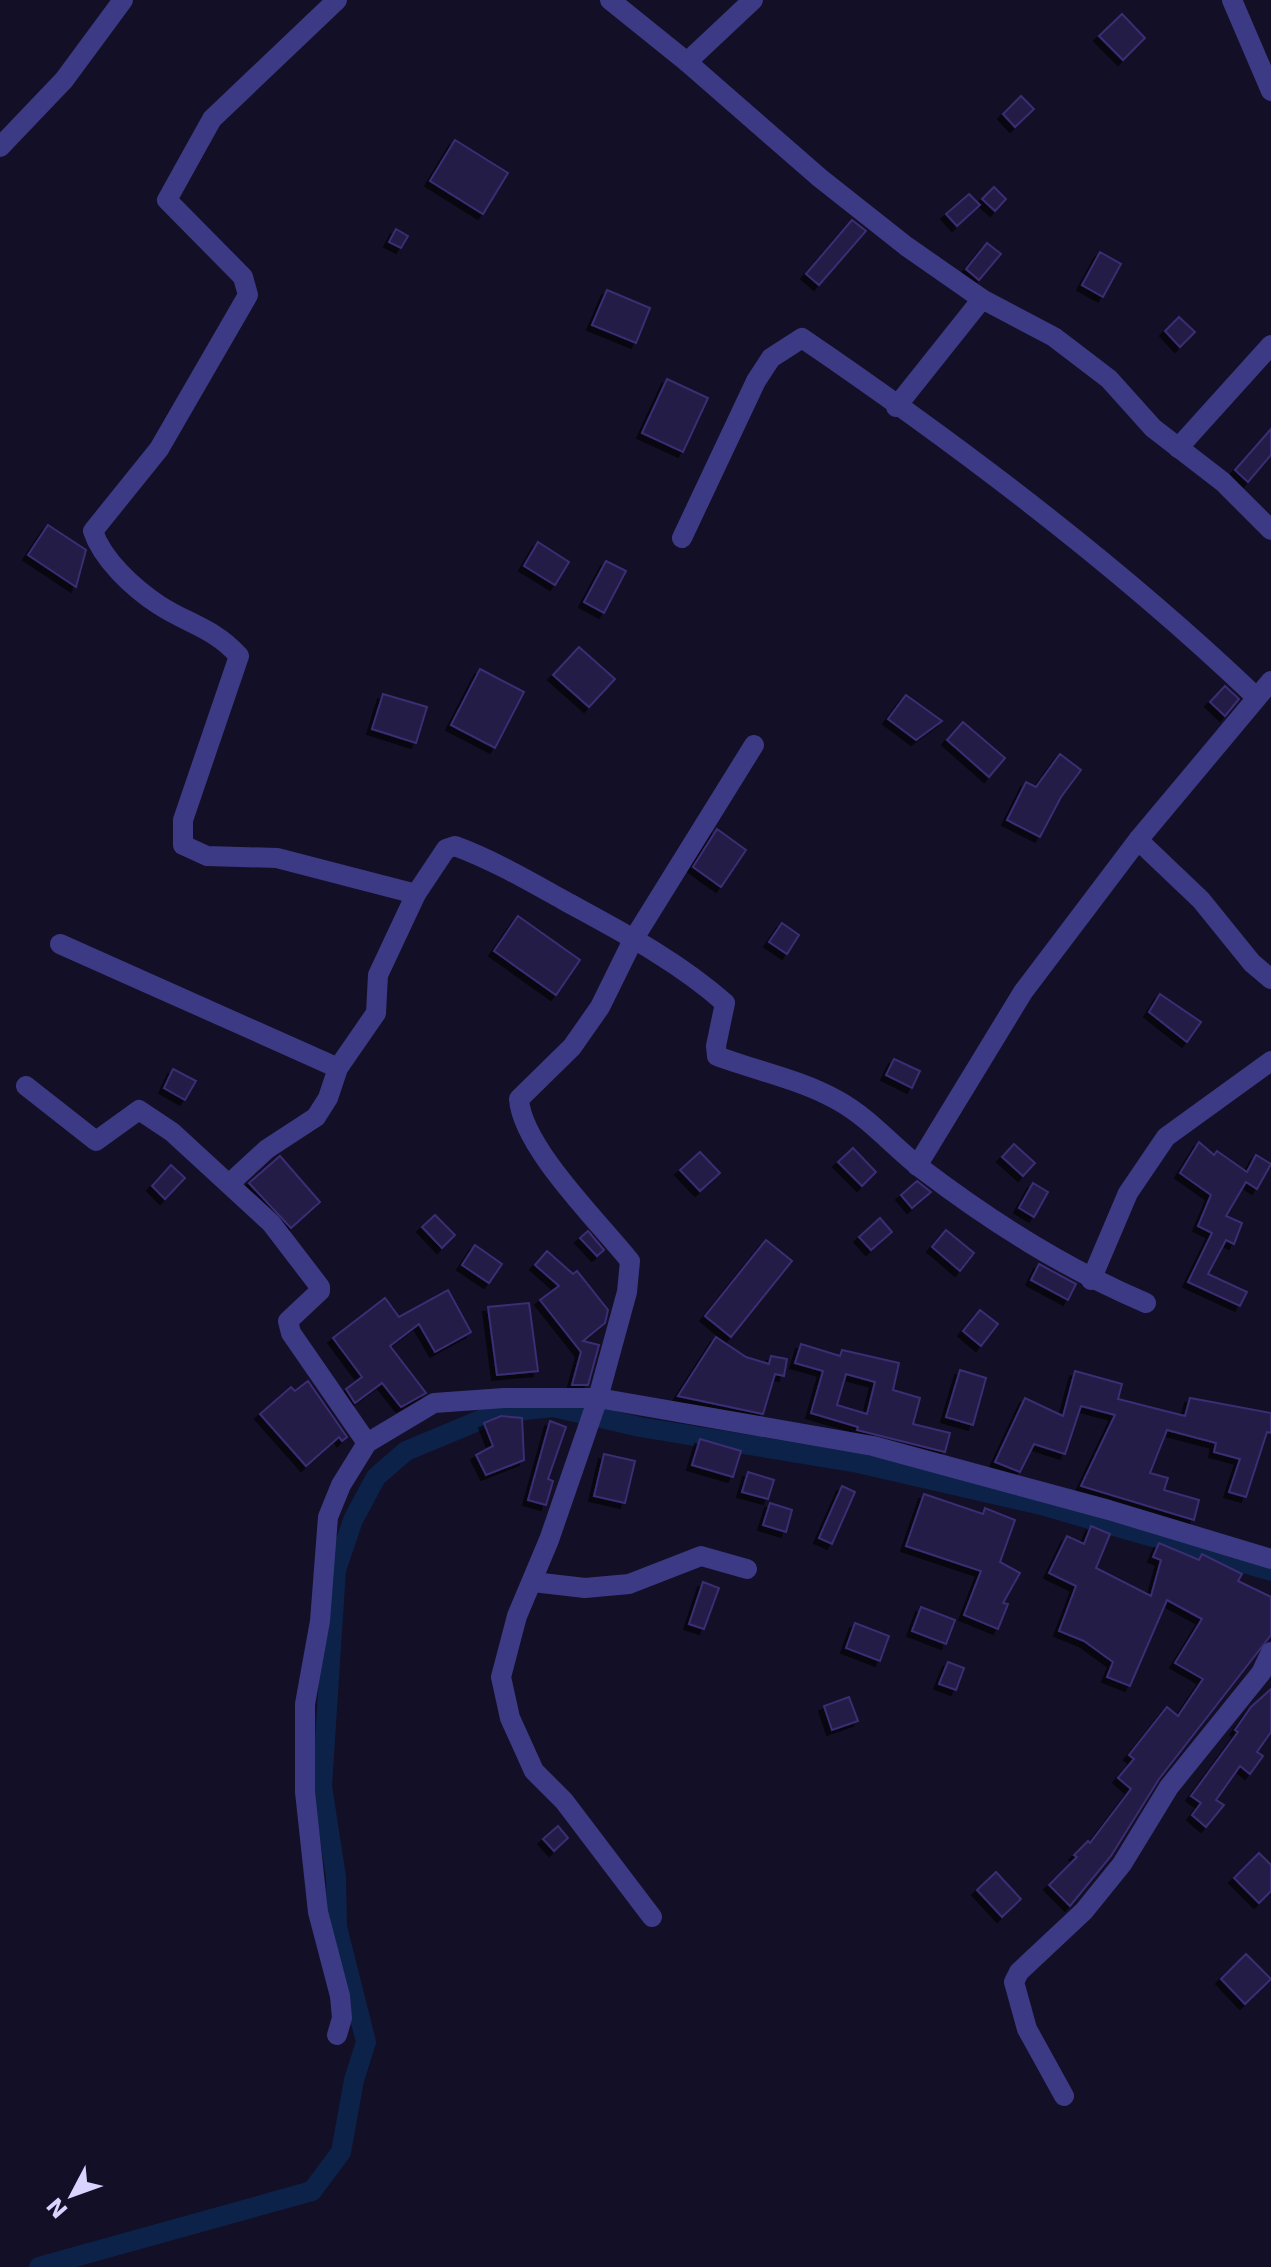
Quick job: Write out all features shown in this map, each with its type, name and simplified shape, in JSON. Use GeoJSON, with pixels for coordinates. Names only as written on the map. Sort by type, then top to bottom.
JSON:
{"type":"FeatureCollection","features":[{"type":"Feature","properties":{"kind":"street"},"geometry":{"type":"LineString","coordinates":[[0,147],[64,80],[123,0]]}},
{"type":"Feature","properties":{"kind":"street"},"geometry":{"type":"LineString","coordinates":[[337,0],[212,119],[167,200],[243,277],[248,295],[159,449],[93,531],[100,551],[158,605],[222,637],[239,656],[183,820],[183,845],[207,856],[277,858],[416,894]]}},
{"type":"Feature","properties":{"kind":"street"},"geometry":{"type":"LineString","coordinates":[[610,0],[857,208],[982,299],[1054,337],[1109,379],[1153,428],[1223,482],[1271,530]]}},
{"type":"Feature","properties":{"kind":"street"},"geometry":{"type":"LineString","coordinates":[[687,62],[753,0]]}},
{"type":"Feature","properties":{"kind":"street"},"geometry":{"type":"LineString","coordinates":[[1232,0],[1271,91]]}},
{"type":"Feature","properties":{"kind":"street"},"geometry":{"type":"LineString","coordinates":[[896,407],[982,299]]}},
{"type":"Feature","properties":{"kind":"street"},"geometry":{"type":"LineString","coordinates":[[682,538],[756,381],[771,358],[802,338],[1066,534],[1202,646],[1255,696]]}},
{"type":"Feature","properties":{"kind":"street"},"geometry":{"type":"LineString","coordinates":[[1178,448],[1271,345]]}},
{"type":"Feature","properties":{"kind":"street"},"geometry":{"type":"LineString","coordinates":[[917,1166],[1023,992],[1138,840],[1255,696],[1271,681]]}},
{"type":"Feature","properties":{"kind":"street"},"geometry":{"type":"LineString","coordinates":[[652,1917],[564,1801],[534,1771],[510,1718],[501,1677],[513,1626],[533,1582],[587,1432],[627,1292],[630,1261],[584,1203],[556,1176],[534,1141],[520,1109],[519,1099],[572,1047],[600,1007],[633,940],[754,745]]}},
{"type":"Feature","properties":{"kind":"street"},"geometry":{"type":"LineString","coordinates":[[1138,840],[1201,900],[1252,963],[1271,979]]}},
{"type":"Feature","properties":{"kind":"street"},"geometry":{"type":"LineString","coordinates":[[229,1184],[267,1149],[316,1117],[328,1098],[338,1068],[376,1013],[378,975],[416,894],[446,849],[455,846],[516,874],[701,981],[725,1003],[717,1056],[784,1077],[838,1101],[917,1166],[1008,1233],[1091,1280],[1146,1303]]}},
{"type":"Feature","properties":{"kind":"street"},"geometry":{"type":"LineString","coordinates":[[60,944],[338,1068]]}},
{"type":"Feature","properties":{"kind":"street"},"geometry":{"type":"LineString","coordinates":[[1091,1280],[1128,1193],[1166,1137],[1271,1061]]}},
{"type":"Feature","properties":{"kind":"street"},"geometry":{"type":"LineString","coordinates":[[26,1086],[96,1141],[139,1110],[172,1132],[271,1223],[320,1287],[320,1291],[288,1321],[291,1333],[367,1443]]}},
{"type":"Feature","properties":{"kind":"street"},"geometry":{"type":"LineString","coordinates":[[337,2035],[342,2018],[340,1996],[318,1912],[309,1852],[305,1704],[320,1621],[328,1517],[341,1485],[367,1443],[434,1403],[504,1398],[596,1402],[873,1446],[1109,1510],[1271,1559]]}},
{"type":"Feature","properties":{"kind":"street"},"geometry":{"type":"LineString","coordinates":[[533,1582],[585,1588],[629,1584],[701,1556],[747,1569]]}},
{"type":"Feature","properties":{"kind":"street"},"geometry":{"type":"LineString","coordinates":[[1064,2096],[1027,2029],[1014,1982],[1019,1972],[1084,1911],[1122,1864],[1169,1787],[1261,1673],[1271,1652]]}},
{"type":"Feature","properties":{"kind":"building"},"geometry":{"type":"Polygon","coordinates":[[[1122,14],[1145,38],[1123,60],[1099,36],[1122,14]]]}},
{"type":"Feature","properties":{"kind":"building"},"geometry":{"type":"Polygon","coordinates":[[[1021,96],[1034,109],[1015,127],[1003,114],[1021,96]]]}},
{"type":"Feature","properties":{"kind":"building"},"geometry":{"type":"Polygon","coordinates":[[[455,140],[508,173],[483,214],[430,181],[455,140]]]}},
{"type":"Feature","properties":{"kind":"building"},"geometry":{"type":"Polygon","coordinates":[[[994,187],[1006,199],[995,211],[982,199],[994,187]]]}},
{"type":"Feature","properties":{"kind":"building"},"geometry":{"type":"Polygon","coordinates":[[[969,194],[980,205],[957,226],[946,214],[969,194]]]}},
{"type":"Feature","properties":{"kind":"building"},"geometry":{"type":"Polygon","coordinates":[[[852,220],[866,231],[819,285],[806,274],[852,220]]]}},
{"type":"Feature","properties":{"kind":"building"},"geometry":{"type":"Polygon","coordinates":[[[396,229],[408,236],[401,248],[389,242],[396,229]]]}},
{"type":"Feature","properties":{"kind":"building"},"geometry":{"type":"Polygon","coordinates":[[[987,243],[1001,254],[979,280],[966,269],[987,243]]]}},
{"type":"Feature","properties":{"kind":"building"},"geometry":{"type":"Polygon","coordinates":[[[1100,252],[1121,264],[1103,297],[1082,285],[1100,252]]]}},
{"type":"Feature","properties":{"kind":"building"},"geometry":{"type":"Polygon","coordinates":[[[607,290],[650,308],[636,343],[592,325],[607,290]]]}},
{"type":"Feature","properties":{"kind":"building"},"geometry":{"type":"Polygon","coordinates":[[[1179,317],[1195,332],[1180,347],[1165,331],[1179,317]]]}},
{"type":"Feature","properties":{"kind":"building"},"geometry":{"type":"Polygon","coordinates":[[[667,379],[708,398],[683,452],[642,433],[667,379]]]}},
{"type":"Feature","properties":{"kind":"building"},"geometry":{"type":"Polygon","coordinates":[[[1271,429],[1271,455],[1248,482],[1235,470],[1271,429]]]}},
{"type":"Feature","properties":{"kind":"building"},"geometry":{"type":"Polygon","coordinates":[[[48,525],[86,550],[76,587],[28,555],[48,525]]]}},
{"type":"Feature","properties":{"kind":"building"},"geometry":{"type":"Polygon","coordinates":[[[538,542],[569,562],[555,585],[524,566],[538,542]]]}},
{"type":"Feature","properties":{"kind":"building"},"geometry":{"type":"Polygon","coordinates":[[[606,561],[626,571],[604,613],[584,602],[606,561]]]}},
{"type":"Feature","properties":{"kind":"building"},"geometry":{"type":"Polygon","coordinates":[[[579,647],[615,679],[589,707],[553,675],[579,647]]]}},
{"type":"Feature","properties":{"kind":"building"},"geometry":{"type":"Polygon","coordinates":[[[480,669],[524,692],[495,748],[451,725],[480,669]]]}},
{"type":"Feature","properties":{"kind":"building"},"geometry":{"type":"Polygon","coordinates":[[[1225,686],[1239,699],[1225,716],[1210,702],[1225,686]]]}},
{"type":"Feature","properties":{"kind":"building"},"geometry":{"type":"Polygon","coordinates":[[[383,694],[427,707],[416,743],[372,729],[383,694]]]}},
{"type":"Feature","properties":{"kind":"building"},"geometry":{"type":"Polygon","coordinates":[[[906,695],[942,721],[916,740],[888,719],[906,695]]]}},
{"type":"Feature","properties":{"kind":"building"},"geometry":{"type":"Polygon","coordinates":[[[963,722],[1005,758],[989,777],[947,740],[963,722]]]}},
{"type":"Feature","properties":{"kind":"building"},"geometry":{"type":"Polygon","coordinates":[[[1060,754],[1081,770],[1061,797],[1040,837],[1007,820],[1026,782],[1036,787],[1060,754]]]}},
{"type":"Feature","properties":{"kind":"building"},"geometry":{"type":"Polygon","coordinates":[[[717,829],[746,850],[721,887],[693,867],[717,829]]]}},
{"type":"Feature","properties":{"kind":"building"},"geometry":{"type":"Polygon","coordinates":[[[518,916],[580,960],[556,995],[494,951],[518,916]]]}},
{"type":"Feature","properties":{"kind":"building"},"geometry":{"type":"Polygon","coordinates":[[[782,923],[799,935],[787,954],[769,942],[782,923]]]}},
{"type":"Feature","properties":{"kind":"building"},"geometry":{"type":"Polygon","coordinates":[[[1160,994],[1201,1022],[1187,1042],[1149,1012],[1160,994]]]}},
{"type":"Feature","properties":{"kind":"building"},"geometry":{"type":"Polygon","coordinates":[[[894,1059],[920,1071],[912,1088],[886,1075],[894,1059]]]}},
{"type":"Feature","properties":{"kind":"building"},"geometry":{"type":"Polygon","coordinates":[[[173,1069],[196,1081],[185,1100],[164,1088],[173,1069]]]}},
{"type":"Feature","properties":{"kind":"building"},"geometry":{"type":"Polygon","coordinates":[[[1199,1142],[1214,1155],[1217,1151],[1247,1172],[1256,1155],[1271,1164],[1257,1189],[1246,1182],[1226,1216],[1242,1223],[1234,1244],[1226,1240],[1208,1274],[1247,1292],[1240,1306],[1188,1282],[1212,1233],[1198,1226],[1211,1195],[1180,1173],[1199,1142]]]}},
{"type":"Feature","properties":{"kind":"building"},"geometry":{"type":"Polygon","coordinates":[[[1014,1144],[1035,1163],[1023,1176],[1002,1157],[1014,1144]]]}},
{"type":"Feature","properties":{"kind":"building"},"geometry":{"type":"Polygon","coordinates":[[[853,1148],[876,1172],[862,1186],[838,1162],[853,1148]]]}},
{"type":"Feature","properties":{"kind":"building"},"geometry":{"type":"Polygon","coordinates":[[[700,1152],[720,1173],[700,1191],[680,1170],[700,1152]]]}},
{"type":"Feature","properties":{"kind":"building"},"geometry":{"type":"Polygon","coordinates":[[[280,1156],[320,1202],[291,1228],[249,1183],[280,1156]]]}},
{"type":"Feature","properties":{"kind":"building"},"geometry":{"type":"Polygon","coordinates":[[[171,1165],[185,1178],[165,1199],[152,1186],[171,1165]]]}},
{"type":"Feature","properties":{"kind":"building"},"geometry":{"type":"Polygon","coordinates":[[[917,1181],[931,1192],[912,1208],[901,1195],[917,1181]]]}},
{"type":"Feature","properties":{"kind":"building"},"geometry":{"type":"Polygon","coordinates":[[[1033,1183],[1048,1192],[1034,1217],[1019,1208],[1033,1183]]]}},
{"type":"Feature","properties":{"kind":"building"},"geometry":{"type":"Polygon","coordinates":[[[435,1215],[455,1235],[442,1248],[422,1227],[435,1215]]]}},
{"type":"Feature","properties":{"kind":"building"},"geometry":{"type":"Polygon","coordinates":[[[880,1218],[892,1232],[871,1250],[859,1237],[880,1218]]]}},
{"type":"Feature","properties":{"kind":"building"},"geometry":{"type":"Polygon","coordinates":[[[946,1230],[974,1253],[960,1271],[932,1247],[946,1230]]]}},
{"type":"Feature","properties":{"kind":"building"},"geometry":{"type":"Polygon","coordinates":[[[588,1231],[604,1250],[597,1256],[580,1238],[588,1231]]]}},
{"type":"Feature","properties":{"kind":"building"},"geometry":{"type":"Polygon","coordinates":[[[766,1240],[792,1261],[731,1337],[705,1316],[766,1240]]]}},
{"type":"Feature","properties":{"kind":"building"},"geometry":{"type":"Polygon","coordinates":[[[475,1245],[502,1264],[489,1283],[462,1265],[475,1245]]]}},
{"type":"Feature","properties":{"kind":"building"},"geometry":{"type":"Polygon","coordinates":[[[547,1251],[573,1274],[577,1271],[608,1310],[605,1323],[583,1341],[599,1345],[588,1385],[572,1385],[581,1352],[540,1300],[559,1286],[535,1265],[547,1251]]]}},
{"type":"Feature","properties":{"kind":"building"},"geometry":{"type":"Polygon","coordinates":[[[1039,1264],[1076,1284],[1068,1300],[1031,1280],[1039,1264]]]}},
{"type":"Feature","properties":{"kind":"building"},"geometry":{"type":"Polygon","coordinates":[[[448,1290],[471,1332],[435,1352],[419,1324],[390,1346],[426,1393],[401,1407],[382,1383],[355,1403],[346,1389],[362,1377],[333,1338],[385,1298],[399,1317],[448,1290]]]}},
{"type":"Feature","properties":{"kind":"building"},"geometry":{"type":"Polygon","coordinates":[[[529,1303],[538,1371],[497,1375],[488,1307],[529,1303]]]}},
{"type":"Feature","properties":{"kind":"building"},"geometry":{"type":"Polygon","coordinates":[[[980,1310],[998,1324],[981,1346],[963,1331],[980,1310]]]}},
{"type":"Feature","properties":{"kind":"building"},"geometry":{"type":"Polygon","coordinates":[[[716,1337],[746,1357],[769,1364],[771,1356],[787,1359],[784,1376],[775,1374],[763,1414],[678,1396],[716,1337]]]}},
{"type":"Feature","properties":{"kind":"building"},"geometry":{"type":"Polygon","coordinates":[[[801,1344],[840,1356],[842,1350],[899,1363],[893,1390],[920,1398],[913,1424],[950,1433],[945,1452],[857,1430],[858,1427],[811,1413],[823,1371],[795,1363],[801,1344]],[[846,1374],[837,1405],[867,1414],[875,1382],[846,1374]]]}},
{"type":"Feature","properties":{"kind":"building"},"geometry":{"type":"Polygon","coordinates":[[[960,1370],[986,1378],[973,1425],[946,1417],[960,1370]]]}},
{"type":"Feature","properties":{"kind":"building"},"geometry":{"type":"Polygon","coordinates":[[[1075,1371],[1122,1384],[1118,1399],[1185,1416],[1190,1398],[1271,1413],[1271,1433],[1267,1432],[1246,1497],[1229,1492],[1240,1459],[1214,1452],[1216,1443],[1167,1430],[1150,1473],[1168,1478],[1164,1490],[1199,1500],[1194,1520],[1081,1486],[1115,1415],[1081,1406],[1065,1454],[1034,1444],[1020,1472],[995,1462],[1025,1398],[1063,1416],[1075,1371]]]}},
{"type":"Feature","properties":{"kind":"building"},"geometry":{"type":"Polygon","coordinates":[[[308,1381],[347,1437],[342,1441],[339,1437],[306,1466],[260,1414],[291,1387],[295,1391],[308,1381]]]}},
{"type":"Feature","properties":{"kind":"building"},"geometry":{"type":"Polygon","coordinates":[[[501,1416],[522,1418],[524,1460],[486,1475],[476,1455],[493,1446],[484,1423],[501,1416]]]}},
{"type":"Feature","properties":{"kind":"building"},"geometry":{"type":"Polygon","coordinates":[[[550,1421],[566,1427],[548,1479],[553,1481],[546,1505],[528,1500],[550,1421]]]}},
{"type":"Feature","properties":{"kind":"building"},"geometry":{"type":"Polygon","coordinates":[[[700,1439],[741,1451],[733,1477],[692,1465],[700,1439]]]}},
{"type":"Feature","properties":{"kind":"building"},"geometry":{"type":"Polygon","coordinates":[[[604,1454],[635,1461],[625,1503],[594,1496],[604,1454]]]}},
{"type":"Feature","properties":{"kind":"building"},"geometry":{"type":"Polygon","coordinates":[[[748,1472],[774,1480],[768,1499],[742,1492],[748,1472]]]}},
{"type":"Feature","properties":{"kind":"building"},"geometry":{"type":"Polygon","coordinates":[[[842,1486],[855,1492],[832,1544],[819,1538],[842,1486]]]}},
{"type":"Feature","properties":{"kind":"building"},"geometry":{"type":"Polygon","coordinates":[[[924,1494],[983,1514],[985,1508],[1015,1520],[1000,1562],[1020,1573],[1003,1603],[1008,1604],[998,1629],[964,1615],[981,1571],[906,1546],[924,1494]]]}},
{"type":"Feature","properties":{"kind":"building"},"geometry":{"type":"Polygon","coordinates":[[[770,1503],[792,1510],[786,1532],[763,1525],[770,1503]]]}},
{"type":"Feature","properties":{"kind":"building"},"geometry":{"type":"Polygon","coordinates":[[[1091,1526],[1110,1534],[1096,1568],[1151,1596],[1161,1560],[1153,1557],[1159,1543],[1199,1560],[1202,1554],[1242,1574],[1238,1581],[1271,1597],[1271,1635],[1159,1779],[1111,1856],[1070,1906],[1049,1885],[1077,1857],[1074,1855],[1088,1841],[1090,1843],[1131,1789],[1118,1778],[1134,1759],[1129,1755],[1167,1707],[1178,1716],[1203,1679],[1175,1663],[1202,1619],[1167,1600],[1130,1686],[1107,1677],[1113,1662],[1084,1641],[1059,1631],[1076,1586],[1049,1573],[1067,1536],[1084,1544],[1091,1526]]]}},
{"type":"Feature","properties":{"kind":"building"},"geometry":{"type":"Polygon","coordinates":[[[703,1582],[719,1588],[704,1629],[689,1624],[703,1582]]]}},
{"type":"Feature","properties":{"kind":"building"},"geometry":{"type":"Polygon","coordinates":[[[921,1607],[955,1620],[946,1644],[912,1631],[921,1607]]]}},
{"type":"Feature","properties":{"kind":"building"},"geometry":{"type":"Polygon","coordinates":[[[855,1623],[889,1636],[880,1661],[846,1648],[855,1623]]]}},
{"type":"Feature","properties":{"kind":"building"},"geometry":{"type":"Polygon","coordinates":[[[948,1662],[964,1668],[956,1690],[939,1684],[948,1662]]]}},
{"type":"Feature","properties":{"kind":"building"},"geometry":{"type":"Polygon","coordinates":[[[1271,1689],[1271,1732],[1257,1752],[1263,1756],[1250,1774],[1240,1766],[1216,1800],[1224,1805],[1206,1827],[1192,1815],[1201,1803],[1191,1796],[1238,1732],[1235,1730],[1251,1707],[1271,1689]]]}},
{"type":"Feature","properties":{"kind":"building"},"geometry":{"type":"Polygon","coordinates":[[[849,1697],[858,1721],[832,1730],[824,1706],[849,1697]]]}},
{"type":"Feature","properties":{"kind":"building"},"geometry":{"type":"Polygon","coordinates":[[[558,1826],[568,1838],[554,1851],[543,1839],[558,1826]]]}},
{"type":"Feature","properties":{"kind":"building"},"geometry":{"type":"Polygon","coordinates":[[[1259,1853],[1271,1865],[1271,1891],[1259,1903],[1234,1878],[1259,1853]]]}},
{"type":"Feature","properties":{"kind":"building"},"geometry":{"type":"Polygon","coordinates":[[[996,1872],[1021,1899],[1002,1917],[977,1890],[996,1872]]]}},
{"type":"Feature","properties":{"kind":"building"},"geometry":{"type":"Polygon","coordinates":[[[1246,1954],[1271,1979],[1245,2004],[1221,1979],[1246,1954]]]}},
{"type":"Feature","properties":{"kind":"waterway"},"geometry":{"type":"LineString","coordinates":[[39,2267],[312,2191],[341,2152],[354,2080],[366,2042],[337,1927],[336,1877],[322,1786],[336,1570],[353,1520],[376,1477],[406,1451],[497,1413],[553,1407],[640,1427],[858,1463],[1041,1505],[1271,1571]]}}]}
